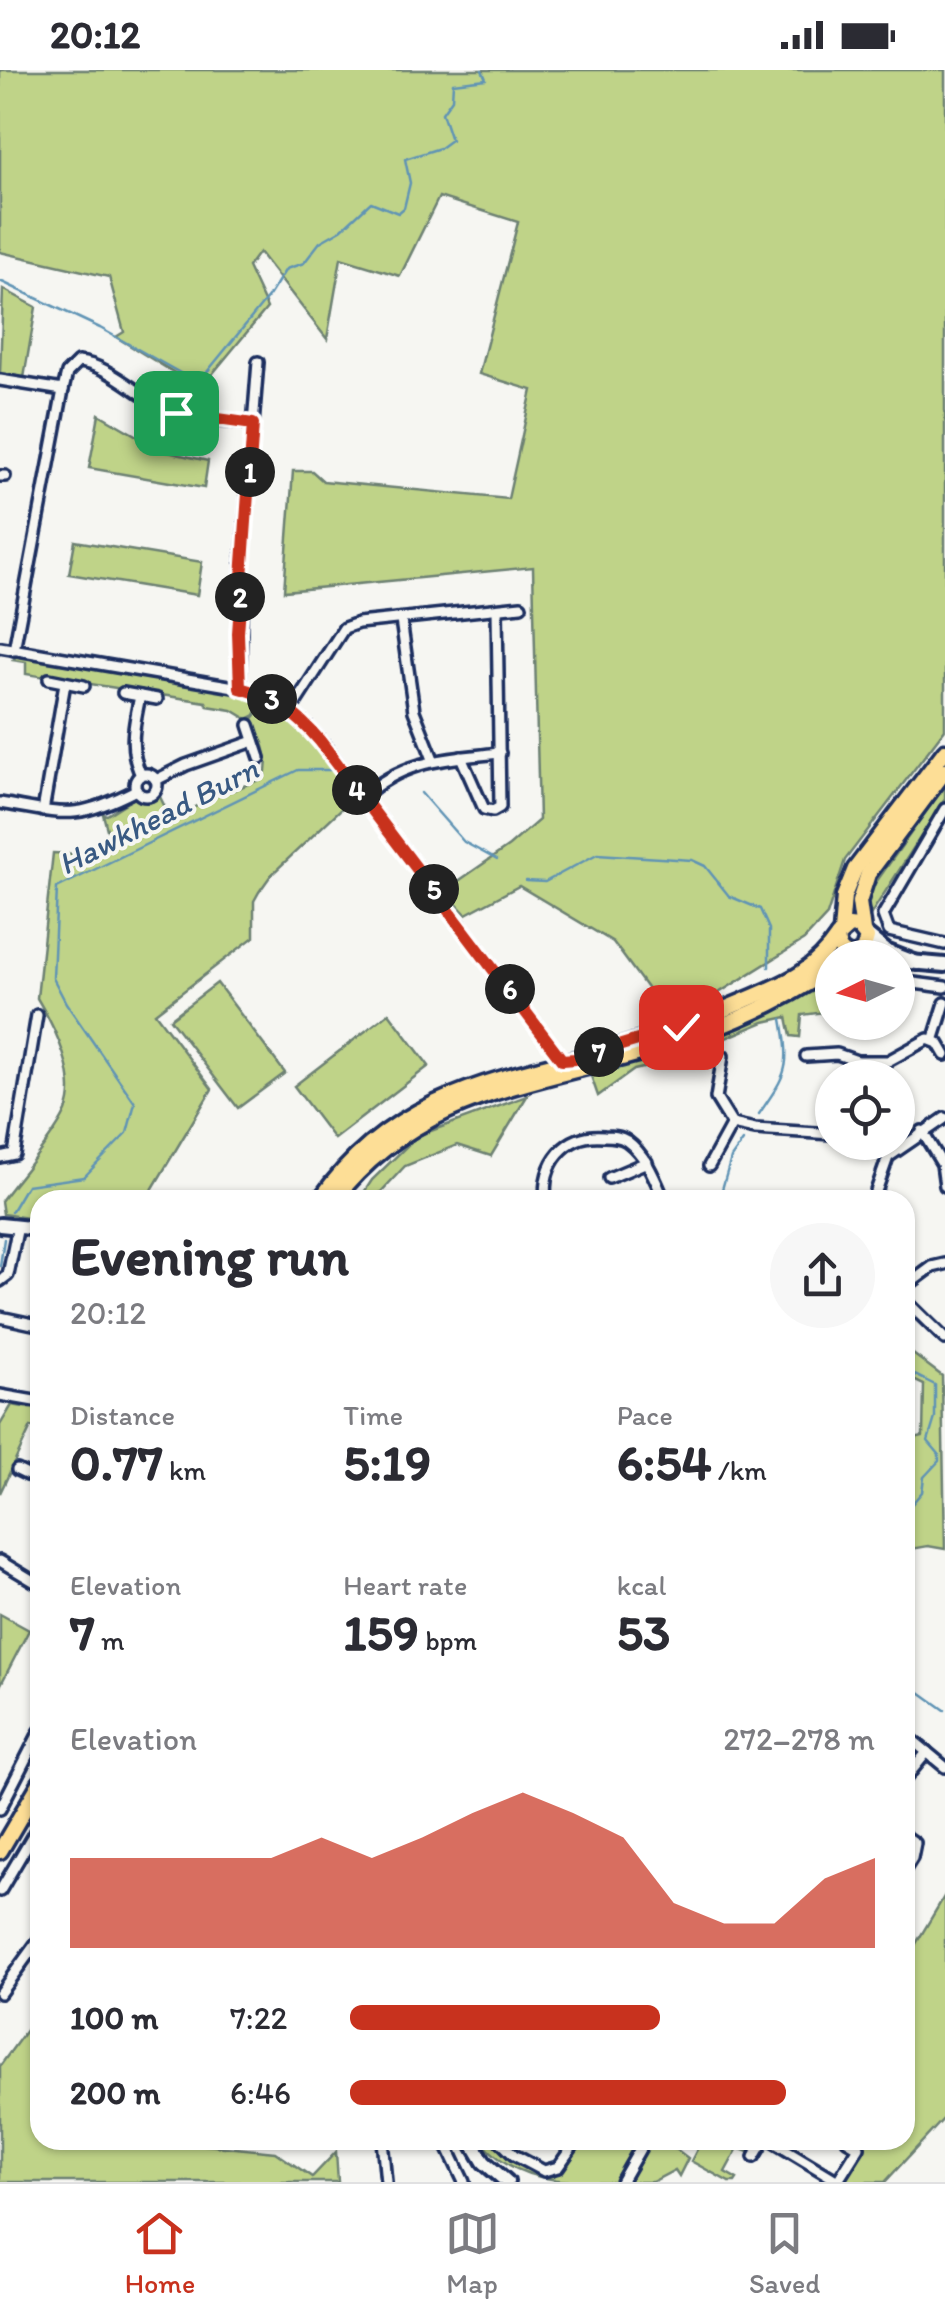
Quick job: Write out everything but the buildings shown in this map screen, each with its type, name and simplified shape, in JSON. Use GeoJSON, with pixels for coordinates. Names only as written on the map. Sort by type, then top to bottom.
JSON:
{"type":"FeatureCollection","features":[{"type":"Feature","properties":{"kind":"main road"},"geometry":{"type":"LineString","coordinates":[[839,940],[844,896],[856,869],[945,751]]}},
{"type":"Feature","properties":{"kind":"main road"},"geometry":{"type":"LineString","coordinates":[[866,940],[860,892],[868,874],[945,771]]}},
{"type":"Feature","properties":{"kind":"main road"},"geometry":{"type":"LineString","coordinates":[[328,1190],[346,1167],[403,1120],[456,1093],[681,1027],[799,977],[824,956],[839,934],[853,926],[894,954],[917,963],[945,965]]}},
{"type":"Feature","properties":{"kind":"main road"},"geometry":{"type":"LineString","coordinates":[[342,1190],[386,1145],[436,1115],[532,1080],[666,1045],[794,994],[815,980]]}},
{"type":"Feature","properties":{"kind":"main road"},"geometry":{"type":"LineString","coordinates":[[0,1225],[30,1228]]}},
{"type":"Feature","properties":{"kind":"main road"},"geometry":{"type":"LineString","coordinates":[[0,1851],[30,1802]]}},
{"type":"Feature","properties":{"kind":"main road"},"geometry":{"type":"LineString","coordinates":[[478,2150],[500,2180]]}},
{"type":"Feature","properties":{"kind":"street"},"geometry":{"type":"LineString","coordinates":[[14,650],[63,390],[67,373],[78,362],[88,363],[141,397],[176,413],[253,424]]}},
{"type":"Feature","properties":{"kind":"street"},"geometry":{"type":"LineString","coordinates":[[240,688],[238,633],[258,362]]}},
{"type":"Feature","properties":{"kind":"street"},"geometry":{"type":"LineString","coordinates":[[0,380],[63,390]]}},
{"type":"Feature","properties":{"kind":"street"},"geometry":{"type":"LineString","coordinates":[[291,710],[344,628],[358,623],[522,606]]}},
{"type":"Feature","properties":{"kind":"street"},"geometry":{"type":"LineString","coordinates":[[460,757],[484,809],[500,807],[497,610]]}},
{"type":"Feature","properties":{"kind":"street"},"geometry":{"type":"LineString","coordinates":[[401,620],[414,711],[433,759]]}},
{"type":"Feature","properties":{"kind":"street"},"geometry":{"type":"LineString","coordinates":[[0,647],[240,688],[291,710],[320,741],[562,1060]]}},
{"type":"Feature","properties":{"kind":"street"},"geometry":{"type":"LineString","coordinates":[[49,680],[84,686]]}},
{"type":"Feature","properties":{"kind":"street"},"geometry":{"type":"LineString","coordinates":[[43,810],[65,683]]}},
{"type":"Feature","properties":{"kind":"street"},"geometry":{"type":"LineString","coordinates":[[123,693],[157,699]]}},
{"type":"Feature","properties":{"kind":"street"},"geometry":{"type":"LineString","coordinates":[[140,696],[132,736],[135,762],[142,776]]}},
{"type":"Feature","properties":{"kind":"street"},"geometry":{"type":"LineString","coordinates":[[248,725],[260,758]]}},
{"type":"Feature","properties":{"kind":"street"},"geometry":{"type":"LineString","coordinates":[[156,780],[254,741]]}},
{"type":"Feature","properties":{"kind":"street"},"geometry":{"type":"LineString","coordinates":[[363,797],[378,783],[433,759],[500,753]]}},
{"type":"Feature","properties":{"kind":"street"},"geometry":{"type":"LineString","coordinates":[[136,790],[136,782],[142,776],[156,780]]}},
{"type":"Feature","properties":{"kind":"street"},"geometry":{"type":"LineString","coordinates":[[136,790],[151,795],[156,780]]}},
{"type":"Feature","properties":{"kind":"street"},"geometry":{"type":"LineString","coordinates":[[0,803],[78,814],[96,810],[136,790]]}},
{"type":"Feature","properties":{"kind":"street"},"geometry":{"type":"LineString","coordinates":[[945,809],[882,915],[889,931],[945,944]]}},
{"type":"Feature","properties":{"kind":"street"},"geometry":{"type":"LineString","coordinates":[[915,982],[945,986]]}},
{"type":"Feature","properties":{"kind":"street"},"geometry":{"type":"LineString","coordinates":[[890,1060],[934,1038],[945,1003]]}},
{"type":"Feature","properties":{"kind":"street"},"geometry":{"type":"LineString","coordinates":[[0,1158],[14,1154],[37,1015]]}},
{"type":"Feature","properties":{"kind":"street"},"geometry":{"type":"LineString","coordinates":[[934,1038],[945,1055]]}},
{"type":"Feature","properties":{"kind":"street"},"geometry":{"type":"LineString","coordinates":[[806,1056],[820,1051],[854,1060]]}},
{"type":"Feature","properties":{"kind":"street"},"geometry":{"type":"LineString","coordinates":[[722,1056],[716,1098],[732,1124],[815,1133]]}},
{"type":"Feature","properties":{"kind":"street"},"geometry":{"type":"LineString","coordinates":[[707,1073],[720,1074]]}},
{"type":"Feature","properties":{"kind":"street"},"geometry":{"type":"LineString","coordinates":[[876,1190],[888,1157],[945,1118]]}},
{"type":"Feature","properties":{"kind":"street"},"geometry":{"type":"LineString","coordinates":[[709,1166],[732,1124]]}},
{"type":"Feature","properties":{"kind":"street"},"geometry":{"type":"LineString","coordinates":[[922,1131],[944,1164],[945,1186]]}},
{"type":"Feature","properties":{"kind":"street"},"geometry":{"type":"LineString","coordinates":[[545,1190],[549,1166],[561,1150],[577,1138],[596,1135],[628,1142],[647,1162],[660,1190]]}},
{"type":"Feature","properties":{"kind":"street"},"geometry":{"type":"LineString","coordinates":[[610,1178],[647,1162]]}},
{"type":"Feature","properties":{"kind":"street"},"geometry":{"type":"LineString","coordinates":[[0,1281],[8,1275],[18,1226]]}},
{"type":"Feature","properties":{"kind":"street"},"geometry":{"type":"LineString","coordinates":[[915,1281],[945,1264]]}},
{"type":"Feature","properties":{"kind":"street"},"geometry":{"type":"LineString","coordinates":[[915,1307],[939,1323],[945,1338]]}},
{"type":"Feature","properties":{"kind":"street"},"geometry":{"type":"LineString","coordinates":[[0,1317],[30,1323]]}},
{"type":"Feature","properties":{"kind":"street"},"geometry":{"type":"LineString","coordinates":[[0,1395],[30,1400]]}},
{"type":"Feature","properties":{"kind":"street"},"geometry":{"type":"LineString","coordinates":[[17,1470],[30,1476]]}},
{"type":"Feature","properties":{"kind":"street"},"geometry":{"type":"LineString","coordinates":[[0,1561],[30,1578]]}},
{"type":"Feature","properties":{"kind":"street"},"geometry":{"type":"LineString","coordinates":[[915,1742],[945,1767]]}},
{"type":"Feature","properties":{"kind":"street"},"geometry":{"type":"LineString","coordinates":[[0,1809],[30,1750]]}},
{"type":"Feature","properties":{"kind":"street"},"geometry":{"type":"LineString","coordinates":[[915,1766],[927,1752]]}},
{"type":"Feature","properties":{"kind":"street"},"geometry":{"type":"LineString","coordinates":[[0,1891],[30,1840]]}},
{"type":"Feature","properties":{"kind":"street"},"geometry":{"type":"LineString","coordinates":[[0,1993],[30,1952]]}},
{"type":"Feature","properties":{"kind":"street"},"geometry":{"type":"LineString","coordinates":[[383,2150],[386,2182]]}},
{"type":"Feature","properties":{"kind":"street"},"geometry":{"type":"LineString","coordinates":[[449,2150],[464,2182]]}},
{"type":"Feature","properties":{"kind":"street"},"geometry":{"type":"LineString","coordinates":[[509,2150],[544,2171],[562,2164],[571,2150]]}},
{"type":"Feature","properties":{"kind":"street"},"geometry":{"type":"LineString","coordinates":[[621,2182],[639,2150]]}},
{"type":"Feature","properties":{"kind":"street"},"geometry":{"type":"LineString","coordinates":[[754,2156],[759,2150]]}},
{"type":"Feature","properties":{"kind":"street"},"geometry":{"type":"LineString","coordinates":[[784,2150],[838,2181],[857,2150]]}},
{"type":"Feature","properties":{"kind":"green space"},"geometry":{"type":"Polygon","coordinates":[[[0,70],[945,70],[945,729],[845,860],[827,915],[804,940],[672,1022],[613,942],[519,886],[466,914],[444,891],[539,820],[533,567],[284,591],[293,471],[312,471],[323,481],[508,499],[532,390],[479,374],[518,222],[439,197],[400,276],[341,258],[327,339],[259,252],[248,267],[267,308],[204,384],[194,385],[116,337],[124,332],[109,277],[0,252],[0,70]]]}},
{"type":"Feature","properties":{"kind":"green space"},"geometry":{"type":"Polygon","coordinates":[[[3,289],[36,307],[24,378],[0,373],[3,289]]]}},
{"type":"Feature","properties":{"kind":"green space"},"geometry":{"type":"Polygon","coordinates":[[[99,414],[163,451],[208,461],[204,488],[89,468],[99,414]]]}},
{"type":"Feature","properties":{"kind":"green space"},"geometry":{"type":"Polygon","coordinates":[[[75,541],[202,562],[197,595],[69,574],[75,541]]]}},
{"type":"Feature","properties":{"kind":"green space"},"geometry":{"type":"Polygon","coordinates":[[[18,654],[238,691],[261,702],[255,715],[247,719],[206,702],[26,674],[26,662],[13,660],[18,654]]]}},
{"type":"Feature","properties":{"kind":"green space"},"geometry":{"type":"Polygon","coordinates":[[[262,708],[293,724],[328,759],[358,802],[343,807],[271,875],[254,901],[254,937],[155,1013],[212,1089],[152,1190],[30,1190],[30,1218],[3,1214],[1,1201],[53,1133],[69,1098],[63,1053],[37,998],[53,853],[75,854],[111,845],[103,814],[134,798],[146,801],[159,795],[171,819],[230,789],[264,778],[264,748],[250,722],[262,708]]]}},
{"type":"Feature","properties":{"kind":"green space"},"geometry":{"type":"Polygon","coordinates":[[[945,785],[945,799],[871,914],[866,899],[869,892],[945,785]]]}},
{"type":"Feature","properties":{"kind":"green space"},"geometry":{"type":"Polygon","coordinates":[[[217,983],[285,1073],[238,1108],[170,1019],[217,983]]]}},
{"type":"Feature","properties":{"kind":"green space"},"geometry":{"type":"Polygon","coordinates":[[[815,987],[815,1013],[802,1015],[800,1037],[791,1036],[787,1017],[764,1022],[666,1063],[634,1070],[598,1096],[590,1073],[653,1054],[815,987]]]}},
{"type":"Feature","properties":{"kind":"green space"},"geometry":{"type":"Polygon","coordinates":[[[389,1013],[429,1066],[334,1139],[294,1086],[389,1013]]]}},
{"type":"Feature","properties":{"kind":"green space"},"geometry":{"type":"Polygon","coordinates":[[[527,1096],[491,1156],[457,1145],[405,1166],[383,1190],[366,1190],[417,1136],[527,1096]]]}},
{"type":"Feature","properties":{"kind":"green space"},"geometry":{"type":"Polygon","coordinates":[[[915,1356],[942,1376],[945,1549],[915,1548],[915,1438],[923,1436],[924,1385],[915,1381],[915,1356]]]}},
{"type":"Feature","properties":{"kind":"green space"},"geometry":{"type":"Polygon","coordinates":[[[12,1405],[30,1408],[30,1429],[0,1493],[0,1425],[12,1405]]]}},
{"type":"Feature","properties":{"kind":"green space"},"geometry":{"type":"Polygon","coordinates":[[[0,1614],[29,1630],[0,1686],[0,1614]]]}},
{"type":"Feature","properties":{"kind":"green space"},"geometry":{"type":"Polygon","coordinates":[[[945,1895],[945,2117],[915,2150],[915,1945],[945,1895]]]}},
{"type":"Feature","properties":{"kind":"green space"},"geometry":{"type":"Polygon","coordinates":[[[30,2025],[30,2150],[255,2150],[275,2152],[312,2177],[336,2152],[338,2182],[0,2182],[0,2066],[30,2025]]]}},
{"type":"Feature","properties":{"kind":"green space"},"geometry":{"type":"Polygon","coordinates":[[[490,2150],[503,2150],[520,2165],[554,2176],[576,2150],[634,2150],[616,2182],[539,2177],[490,2150]]]}},
{"type":"Feature","properties":{"kind":"green space"},"geometry":{"type":"Polygon","coordinates":[[[645,2150],[677,2150],[688,2158],[679,2176],[675,2170],[652,2182],[627,2182],[645,2150]]]}},
{"type":"Feature","properties":{"kind":"green space"},"geometry":{"type":"Polygon","coordinates":[[[697,2150],[737,2150],[725,2172],[737,2179],[729,2182],[691,2161],[697,2150]]]}},
{"type":"Feature","properties":{"kind":"green space"},"geometry":{"type":"Polygon","coordinates":[[[860,2150],[915,2150],[885,2182],[844,2182],[860,2150]]]}},
{"type":"Feature","properties":{"kind":"waterway"},"geometry":{"type":"LineString","coordinates":[[0,281],[100,328],[198,383],[269,296],[286,269],[304,263],[320,242],[341,230],[371,202],[398,213],[404,208],[410,183],[405,159],[440,148],[451,140],[442,113],[452,99],[453,83],[486,79],[482,70]]}},
{"type":"Feature","properties":{"kind":"waterway","name":"Hawkhead Burn"},"geometry":{"type":"LineString","coordinates":[[11,1212],[27,1185],[84,1177],[127,1133],[135,1103],[53,978],[57,888],[298,770],[334,770]]}},
{"type":"Feature","properties":{"kind":"waterway"},"geometry":{"type":"LineString","coordinates":[[421,793],[464,842],[497,860]]}},
{"type":"Feature","properties":{"kind":"waterway"},"geometry":{"type":"LineString","coordinates":[[526,881],[545,882],[597,854],[692,860],[705,866],[729,896],[760,909],[769,929],[769,967]]}},
{"type":"Feature","properties":{"kind":"waterway"},"geometry":{"type":"LineString","coordinates":[[759,1114],[784,1070],[782,1019]]}},
{"type":"Feature","properties":{"kind":"waterway"},"geometry":{"type":"LineString","coordinates":[[722,1190],[731,1158],[743,1141]]}},
{"type":"Feature","properties":{"kind":"waterway","name":"Hawkhead Burn"},"geometry":{"type":"LineString","coordinates":[[0,1266],[4,1239]]}},
{"type":"Feature","properties":{"kind":"waterway"},"geometry":{"type":"LineString","coordinates":[[915,1375],[935,1385],[935,1418],[928,1441],[939,1454],[939,1461],[924,1477],[922,1492],[915,1500]]}},
{"type":"Feature","properties":{"kind":"waterway"},"geometry":{"type":"LineString","coordinates":[[915,1687],[945,1710]]}},
{"type":"Feature","properties":{"kind":"route"},"geometry":{"type":"LineString","coordinates":[[176,413],[253,424],[238,633],[240,688],[291,710],[320,741],[562,1060],[681,1027]]}}]}
